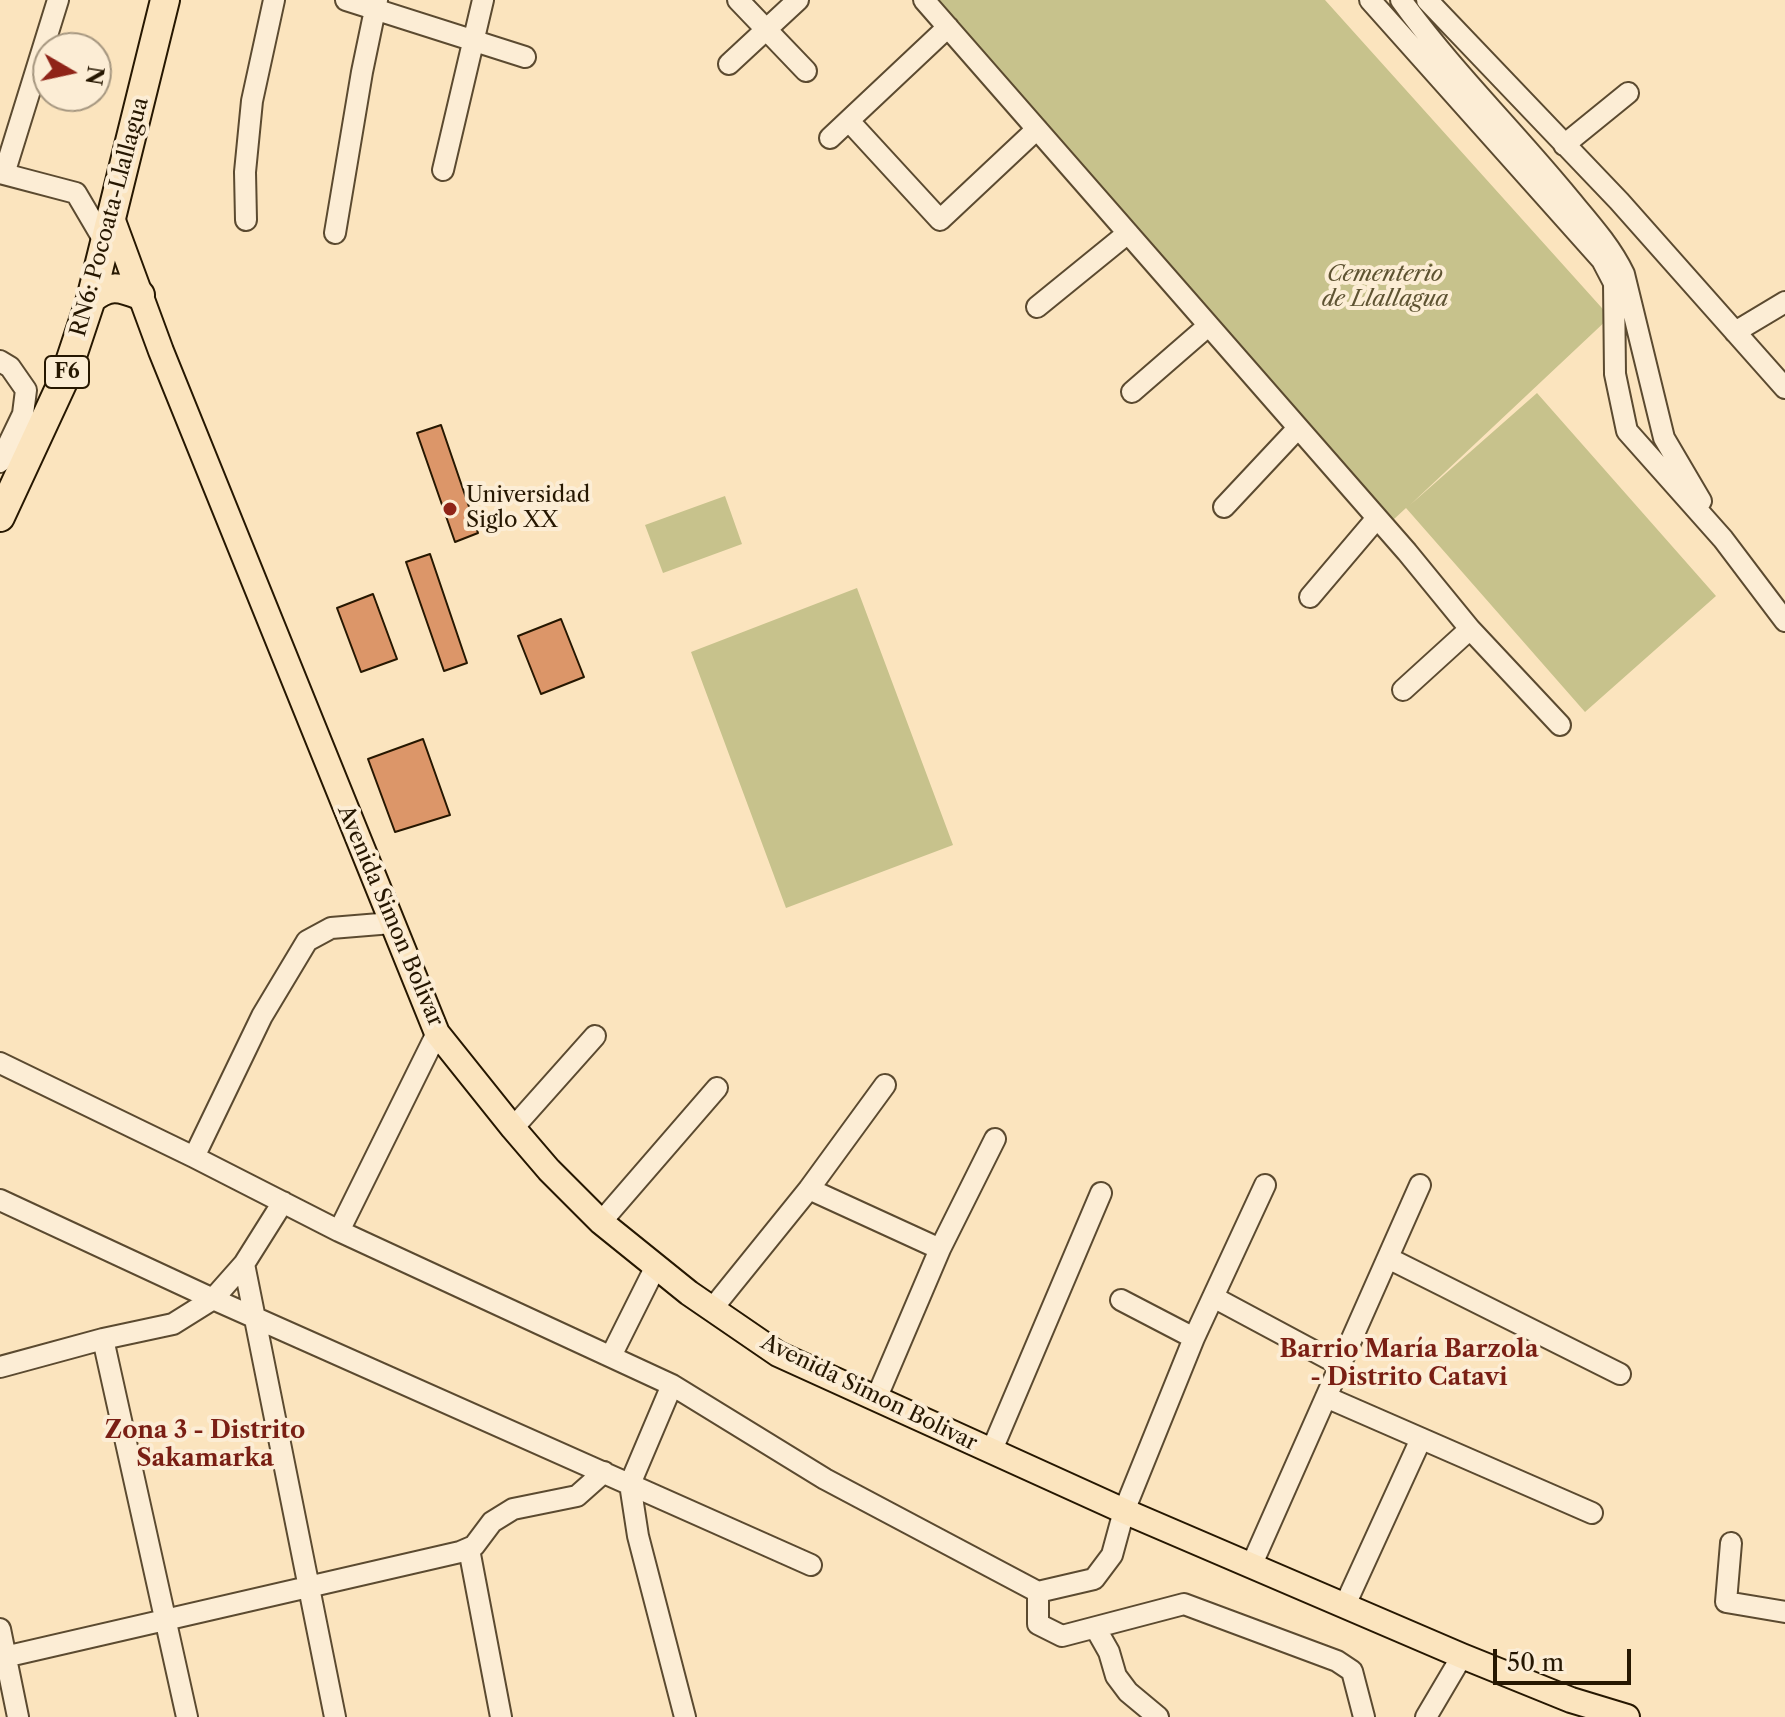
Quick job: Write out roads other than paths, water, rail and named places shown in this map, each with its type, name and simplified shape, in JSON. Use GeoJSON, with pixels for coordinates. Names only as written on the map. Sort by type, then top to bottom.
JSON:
{"type":"FeatureCollection","features":[{"type":"Feature","properties":{"kind":"highway","name":"RN6: Pocoata-Llallagua"},"geometry":{"type":"LineString","coordinates":[[0,517],[65,377],[91,299],[165,0]]}},
{"type":"Feature","properties":{"kind":"highway"},"geometry":{"type":"LineString","coordinates":[[91,299],[103,289],[118,286],[140,295]]}},
{"type":"Feature","properties":{"kind":"main road","name":"Avenida Simon Bolivar"},"geometry":{"type":"LineString","coordinates":[[109,231],[140,295],[437,1033],[549,1170],[601,1222],[655,1268],[778,1354],[1124,1511],[1462,1656],[1571,1700],[1627,1717]]}},
{"type":"Feature","properties":{"kind":"street"},"geometry":{"type":"LineString","coordinates":[[58,0],[2,173],[76,193],[109,231]]}},
{"type":"Feature","properties":{"kind":"street"},"geometry":{"type":"LineString","coordinates":[[246,220],[245,172],[252,101],[274,0]]}},
{"type":"Feature","properties":{"kind":"street"},"geometry":{"type":"LineString","coordinates":[[346,0],[376,5],[525,57]]}},
{"type":"Feature","properties":{"kind":"street"},"geometry":{"type":"LineString","coordinates":[[443,170],[483,0]]}},
{"type":"Feature","properties":{"kind":"street"},"geometry":{"type":"LineString","coordinates":[[738,0],[806,71]]}},
{"type":"Feature","properties":{"kind":"street"},"geometry":{"type":"LineString","coordinates":[[729,64],[798,0]]}},
{"type":"Feature","properties":{"kind":"street"},"geometry":{"type":"LineString","coordinates":[[924,0],[1377,518],[1470,629],[1560,725]]}},
{"type":"Feature","properties":{"kind":"street"},"geometry":{"type":"LineString","coordinates":[[1370,0],[1602,260],[1614,283],[1615,374],[1627,431],[1723,539],[1785,621]]}},
{"type":"Feature","properties":{"kind":"street"},"geometry":{"type":"LineString","coordinates":[[1401,0],[1430,40],[1613,251],[1624,274],[1664,438],[1723,539]]}},
{"type":"Feature","properties":{"kind":"street"},"geometry":{"type":"LineString","coordinates":[[1427,0],[1619,201],[1785,388]]}},
{"type":"Feature","properties":{"kind":"street"},"geometry":{"type":"LineString","coordinates":[[335,233],[376,5]]}},
{"type":"Feature","properties":{"kind":"street"},"geometry":{"type":"LineString","coordinates":[[830,138],[948,27]]}},
{"type":"Feature","properties":{"kind":"street"},"geometry":{"type":"LineString","coordinates":[[1564,145],[1628,93]]}},
{"type":"Feature","properties":{"kind":"street"},"geometry":{"type":"LineString","coordinates":[[849,121],[940,220],[1037,129]]}},
{"type":"Feature","properties":{"kind":"street"},"geometry":{"type":"LineString","coordinates":[[1037,307],[1128,233]]}},
{"type":"Feature","properties":{"kind":"street"},"geometry":{"type":"LineString","coordinates":[[1735,332],[1785,302]]}},
{"type":"Feature","properties":{"kind":"street"},"geometry":{"type":"LineString","coordinates":[[1132,392],[1208,326]]}},
{"type":"Feature","properties":{"kind":"street"},"geometry":{"type":"LineString","coordinates":[[0,361],[10,367],[26,390],[23,414],[0,462]]}},
{"type":"Feature","properties":{"kind":"street"},"geometry":{"type":"LineString","coordinates":[[1224,507],[1298,428]]}},
{"type":"Feature","properties":{"kind":"street"},"geometry":{"type":"LineString","coordinates":[[1310,597],[1377,518]]}},
{"type":"Feature","properties":{"kind":"street"},"geometry":{"type":"LineString","coordinates":[[1403,690],[1470,629]]}},
{"type":"Feature","properties":{"kind":"street"},"geometry":{"type":"LineString","coordinates":[[194,1157],[262,1016],[307,941],[331,928],[392,923]]}},
{"type":"Feature","properties":{"kind":"street"},"geometry":{"type":"LineString","coordinates":[[339,1231],[437,1033]]}},
{"type":"Feature","properties":{"kind":"street"},"geometry":{"type":"LineString","coordinates":[[513,1128],[595,1036]]}},
{"type":"Feature","properties":{"kind":"street"},"geometry":{"type":"LineString","coordinates":[[0,1063],[339,1231],[672,1385],[825,1479],[1038,1592],[1094,1579],[1112,1555],[1124,1511],[1194,1338],[1265,1185]]}},
{"type":"Feature","properties":{"kind":"street"},"geometry":{"type":"LineString","coordinates":[[712,1309],[809,1189],[885,1085]]}},
{"type":"Feature","properties":{"kind":"street"},"geometry":{"type":"LineString","coordinates":[[601,1222],[717,1088]]}},
{"type":"Feature","properties":{"kind":"street"},"geometry":{"type":"LineString","coordinates":[[876,1399],[940,1249],[995,1139]]}},
{"type":"Feature","properties":{"kind":"street"},"geometry":{"type":"LineString","coordinates":[[1252,1564],[1420,1185]]}},
{"type":"Feature","properties":{"kind":"street"},"geometry":{"type":"LineString","coordinates":[[809,1189],[940,1249]]}},
{"type":"Feature","properties":{"kind":"street"},"geometry":{"type":"LineString","coordinates":[[991,1452],[1101,1193]]}},
{"type":"Feature","properties":{"kind":"street"},"geometry":{"type":"LineString","coordinates":[[0,1200],[213,1299],[811,1565]]}},
{"type":"Feature","properties":{"kind":"street"},"geometry":{"type":"LineString","coordinates":[[0,1367],[173,1324],[213,1299],[244,1264],[283,1202]]}},
{"type":"Feature","properties":{"kind":"street"},"geometry":{"type":"LineString","coordinates":[[1388,1258],[1620,1374]]}},
{"type":"Feature","properties":{"kind":"street"},"geometry":{"type":"LineString","coordinates":[[244,1264],[335,1717]]}},
{"type":"Feature","properties":{"kind":"street"},"geometry":{"type":"LineString","coordinates":[[611,1356],[655,1268]]}},
{"type":"Feature","properties":{"kind":"street"},"geometry":{"type":"LineString","coordinates":[[1215,1298],[1340,1365]]}},
{"type":"Feature","properties":{"kind":"street"},"geometry":{"type":"LineString","coordinates":[[1121,1300],[1194,1338]]}},
{"type":"Feature","properties":{"kind":"street"},"geometry":{"type":"LineString","coordinates":[[103,1339],[187,1717]]}},
{"type":"Feature","properties":{"kind":"street"},"geometry":{"type":"LineString","coordinates":[[672,1385],[630,1484],[638,1536],[685,1717]]}},
{"type":"Feature","properties":{"kind":"street"},"geometry":{"type":"LineString","coordinates":[[1326,1397],[1592,1513]]}},
{"type":"Feature","properties":{"kind":"street"},"geometry":{"type":"LineString","coordinates":[[1345,1605],[1421,1439]]}},
{"type":"Feature","properties":{"kind":"street"},"geometry":{"type":"LineString","coordinates":[[3,1657],[469,1549],[492,1522],[513,1509],[577,1496],[604,1472]]}},
{"type":"Feature","properties":{"kind":"street"},"geometry":{"type":"LineString","coordinates":[[1731,1543],[1726,1602],[1785,1612]]}},
{"type":"Feature","properties":{"kind":"street"},"geometry":{"type":"LineString","coordinates":[[469,1549],[501,1717]]}},
{"type":"Feature","properties":{"kind":"street"},"geometry":{"type":"LineString","coordinates":[[1038,1592],[1038,1624],[1062,1636],[1184,1604],[1337,1661],[1352,1671],[1364,1717]]}},
{"type":"Feature","properties":{"kind":"street"},"geometry":{"type":"LineString","coordinates":[[0,1629],[3,1657],[18,1717]]}},
{"type":"Feature","properties":{"kind":"street"},"geometry":{"type":"LineString","coordinates":[[1096,1629],[1109,1652],[1116,1676],[1128,1692],[1158,1717]]}},
{"type":"Feature","properties":{"kind":"street"},"geometry":{"type":"LineString","coordinates":[[1426,1717],[1462,1656]]}},
{"type":"Feature","properties":{"kind":"place","name":"Universidad Siglo XX"},"geometry":{"type":"Point","coordinates":[450,509]}},
{"type":"Feature","properties":{"kind":"district","name":"Barrio María Barzola - Distrito Catavi"},"geometry":{"type":"Point","coordinates":[1409,1364]}},
{"type":"Feature","properties":{"kind":"district","name":"Zona 3 - Distrito Sakamarka"},"geometry":{"type":"Point","coordinates":[205,1445]}},
{"type":"Feature","properties":{"kind":"park label","name":"Cementerio de Llallagua"},"geometry":{"type":"Point","coordinates":[1385,288]}}]}
